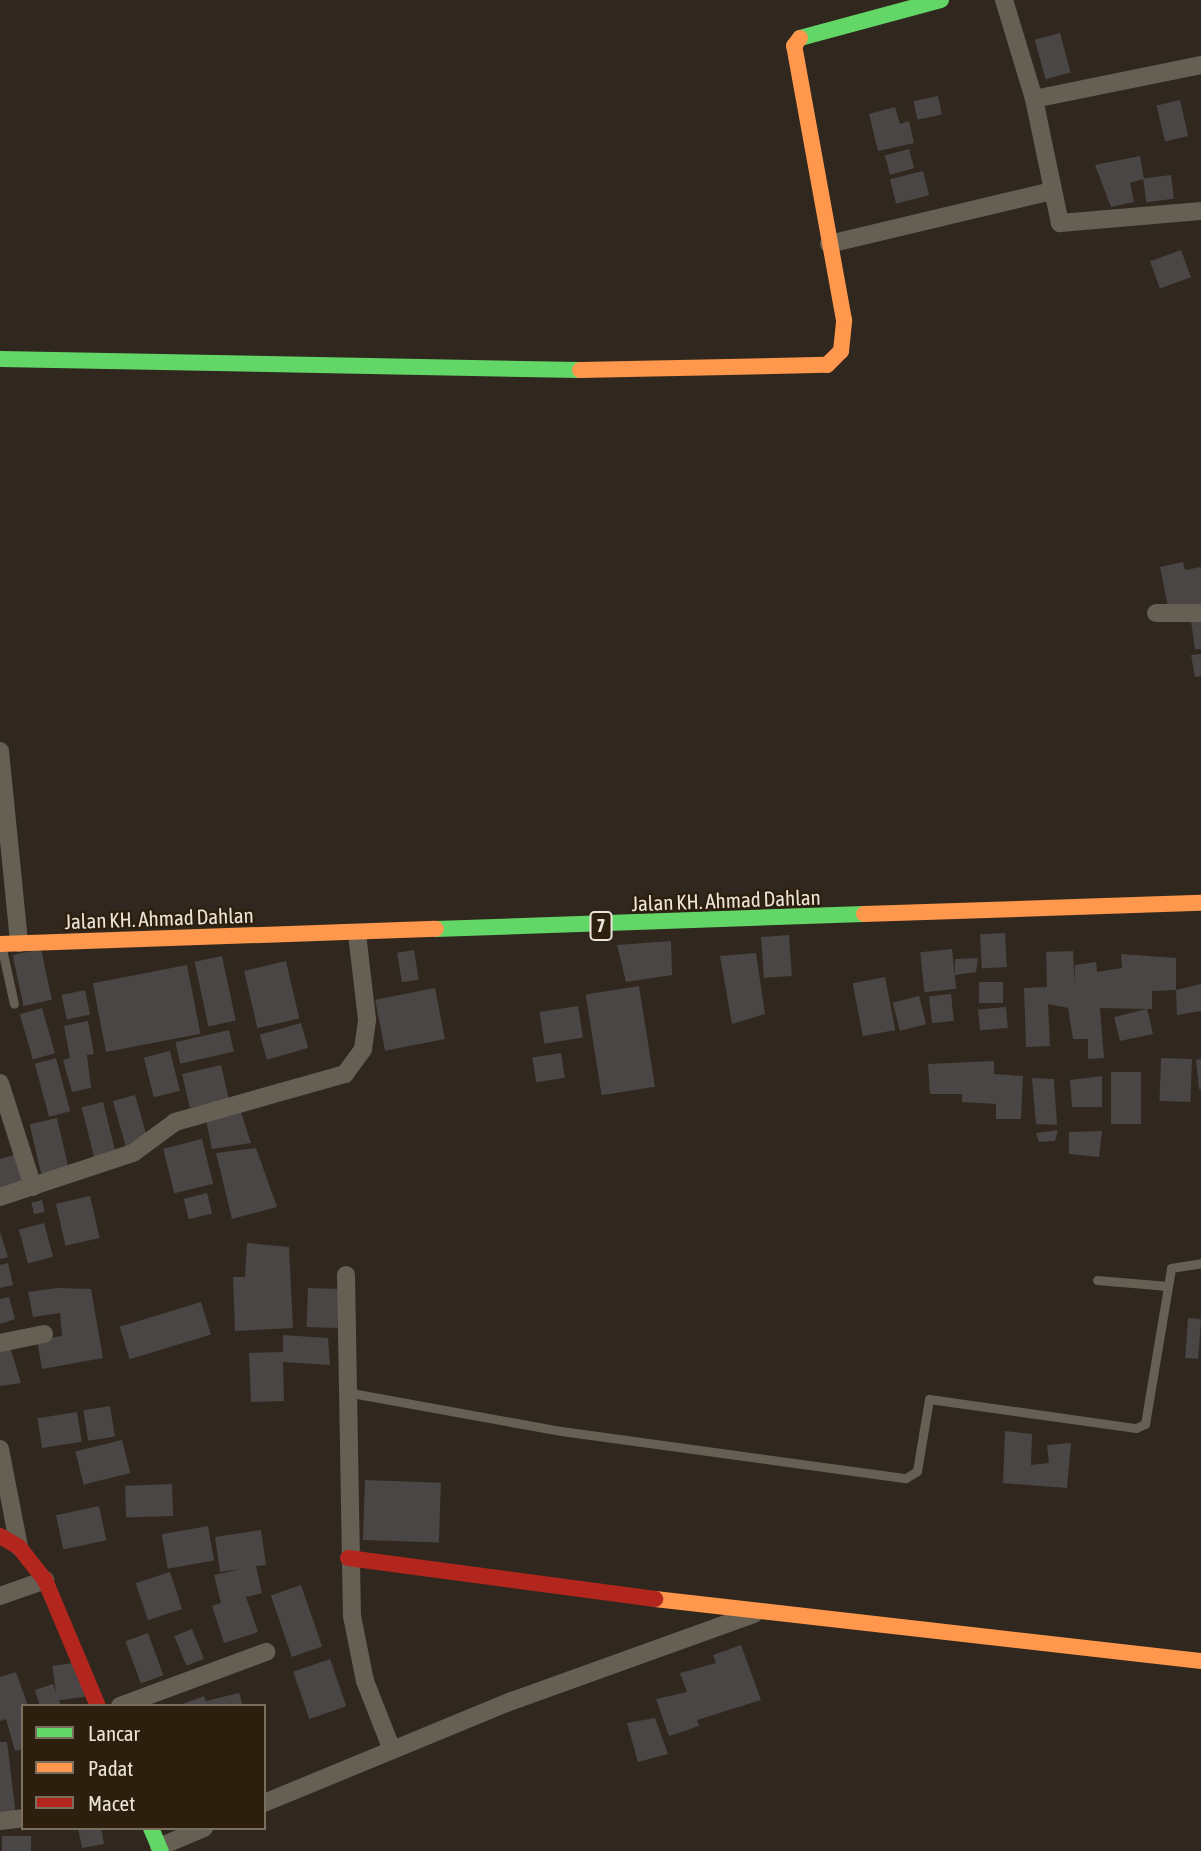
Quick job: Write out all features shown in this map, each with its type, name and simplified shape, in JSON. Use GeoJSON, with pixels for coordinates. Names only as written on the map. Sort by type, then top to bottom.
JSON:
{"type":"FeatureCollection","features":[{"type":"Feature","properties":{"kind":"main road"},"geometry":{"type":"LineString","coordinates":[[0,359],[344,368],[813,368],[835,360],[844,338],[830,244],[793,60],[796,41],[941,0]]}},
{"type":"Feature","properties":{"kind":"main road","name":"Jalan KH. Ahmad Dahlan"},"geometry":{"type":"LineString","coordinates":[[1,944],[357,934],[1201,903]]}},
{"type":"Feature","properties":{"kind":"main road"},"geometry":{"type":"LineString","coordinates":[[0,1536],[19,1547],[45,1580],[97,1704]]}},
{"type":"Feature","properties":{"kind":"main road"},"geometry":{"type":"LineString","coordinates":[[348,1558],[758,1613],[1201,1661]]}},
{"type":"Feature","properties":{"kind":"main road"},"geometry":{"type":"LineString","coordinates":[[152,1830],[160,1849]]}},
{"type":"Feature","properties":{"kind":"street"},"geometry":{"type":"LineString","coordinates":[[1004,0],[1034,99],[1052,191],[1063,225],[1201,211]]}},
{"type":"Feature","properties":{"kind":"street"},"geometry":{"type":"LineString","coordinates":[[1034,99],[1201,65]]}},
{"type":"Feature","properties":{"kind":"street"},"geometry":{"type":"LineString","coordinates":[[830,244],[1052,191]]}},
{"type":"Feature","properties":{"kind":"street"},"geometry":{"type":"LineString","coordinates":[[1157,614],[1201,613]]}},
{"type":"Feature","properties":{"kind":"street"},"geometry":{"type":"LineString","coordinates":[[0,751],[19,943]]}},
{"type":"Feature","properties":{"kind":"street"},"geometry":{"type":"LineString","coordinates":[[0,1196],[134,1153],[175,1122],[345,1074],[363,1049],[367,1018],[357,934]]}},
{"type":"Feature","properties":{"kind":"street"},"geometry":{"type":"LineString","coordinates":[[0,1083],[33,1187]]}},
{"type":"Feature","properties":{"kind":"street"},"geometry":{"type":"LineString","coordinates":[[345,1275],[344,1392],[348,1558],[365,1681],[391,1751]]}},
{"type":"Feature","properties":{"kind":"street"},"geometry":{"type":"LineString","coordinates":[[0,1343],[44,1334]]}},
{"type":"Feature","properties":{"kind":"street"},"geometry":{"type":"LineString","coordinates":[[0,1449],[19,1547]]}},
{"type":"Feature","properties":{"kind":"street"},"geometry":{"type":"LineString","coordinates":[[0,1596],[45,1580]]}},
{"type":"Feature","properties":{"kind":"street"},"geometry":{"type":"LineString","coordinates":[[266,1802],[391,1751],[758,1613]]}},
{"type":"Feature","properties":{"kind":"street"},"geometry":{"type":"LineString","coordinates":[[126,1704],[266,1653]]}},
{"type":"Feature","properties":{"kind":"street"},"geometry":{"type":"LineString","coordinates":[[0,1821],[21,1818]]}},
{"type":"Feature","properties":{"kind":"street"},"geometry":{"type":"LineString","coordinates":[[160,1849],[200,1830]]}},
{"type":"Feature","properties":{"kind":"lane"},"geometry":{"type":"LineString","coordinates":[[1,944],[14,1003]]}},
{"type":"Feature","properties":{"kind":"lane"},"geometry":{"type":"LineString","coordinates":[[344,1392],[561,1431],[906,1478],[917,1471],[929,1399],[1136,1428],[1145,1424],[1171,1268],[1201,1263]]}},
{"type":"Feature","properties":{"kind":"lane"},"geometry":{"type":"LineString","coordinates":[[1097,1280],[1168,1286]]}},
{"type":"Feature","properties":{"kind":"building"},"geometry":{"type":"Polygon","coordinates":[[[1060,33],[1071,73],[1045,79],[1035,40],[1060,33]]]}},
{"type":"Feature","properties":{"kind":"building"},"geometry":{"type":"Polygon","coordinates":[[[938,96],[942,115],[917,120],[914,101],[938,96]]]}},
{"type":"Feature","properties":{"kind":"building"},"geometry":{"type":"Polygon","coordinates":[[[1180,100],[1188,136],[1165,141],[1157,105],[1180,100]]]}},
{"type":"Feature","properties":{"kind":"building"},"geometry":{"type":"Polygon","coordinates":[[[895,107],[900,124],[909,121],[914,143],[878,151],[869,114],[895,107]]]}},
{"type":"Feature","properties":{"kind":"building"},"geometry":{"type":"Polygon","coordinates":[[[909,149],[914,168],[890,175],[885,155],[909,149]]]}},
{"type":"Feature","properties":{"kind":"building"},"geometry":{"type":"Polygon","coordinates":[[[1140,156],[1144,179],[1130,183],[1134,202],[1111,207],[1095,165],[1140,156]]]}},
{"type":"Feature","properties":{"kind":"building"},"geometry":{"type":"Polygon","coordinates":[[[923,171],[929,195],[896,203],[890,179],[923,171]]]}},
{"type":"Feature","properties":{"kind":"building"},"geometry":{"type":"Polygon","coordinates":[[[1171,175],[1174,199],[1146,202],[1143,178],[1171,175]]]}},
{"type":"Feature","properties":{"kind":"building"},"geometry":{"type":"Polygon","coordinates":[[[1181,250],[1191,277],[1160,289],[1150,261],[1181,250]]]}},
{"type":"Feature","properties":{"kind":"building"},"geometry":{"type":"Polygon","coordinates":[[[1183,562],[1185,570],[1201,567],[1201,607],[1169,611],[1160,567],[1183,562]]]}},
{"type":"Feature","properties":{"kind":"building"},"geometry":{"type":"Polygon","coordinates":[[[1190,614],[1201,614],[1201,649],[1195,649],[1190,614]]]}},
{"type":"Feature","properties":{"kind":"building"},"geometry":{"type":"Polygon","coordinates":[[[1201,654],[1201,676],[1195,677],[1191,655],[1201,654]]]}},
{"type":"Feature","properties":{"kind":"building"},"geometry":{"type":"Polygon","coordinates":[[[1005,933],[1007,967],[982,968],[980,934],[1005,933]]]}},
{"type":"Feature","properties":{"kind":"building"},"geometry":{"type":"Polygon","coordinates":[[[789,935],[792,976],[764,978],[761,937],[789,935]]]}},
{"type":"Feature","properties":{"kind":"building"},"geometry":{"type":"Polygon","coordinates":[[[671,941],[672,975],[626,982],[617,945],[671,941]]]}},
{"type":"Feature","properties":{"kind":"building"},"geometry":{"type":"Polygon","coordinates":[[[41,949],[52,1000],[23,1006],[13,955],[41,949]]]}},
{"type":"Feature","properties":{"kind":"building"},"geometry":{"type":"Polygon","coordinates":[[[952,949],[956,989],[924,992],[920,952],[952,949]]]}},
{"type":"Feature","properties":{"kind":"building"},"geometry":{"type":"Polygon","coordinates":[[[414,950],[419,980],[402,982],[397,953],[414,950]]]}},
{"type":"Feature","properties":{"kind":"building"},"geometry":{"type":"Polygon","coordinates":[[[1073,951],[1075,985],[1075,965],[1096,962],[1097,972],[1122,968],[1121,954],[1176,958],[1176,990],[1152,991],[1152,1009],[1100,1008],[1104,1058],[1088,1059],[1088,1039],[1073,1039],[1068,1008],[1048,1004],[1050,1046],[1026,1047],[1024,988],[1047,987],[1046,952],[1073,951]]]}},
{"type":"Feature","properties":{"kind":"building"},"geometry":{"type":"Polygon","coordinates":[[[756,953],[765,1014],[732,1024],[720,956],[756,953]]]}},
{"type":"Feature","properties":{"kind":"building"},"geometry":{"type":"Polygon","coordinates":[[[222,956],[236,1021],[208,1026],[195,962],[222,956]]]}},
{"type":"Feature","properties":{"kind":"building"},"geometry":{"type":"Polygon","coordinates":[[[978,958],[976,972],[955,975],[955,959],[978,958]]]}},
{"type":"Feature","properties":{"kind":"building"},"geometry":{"type":"Polygon","coordinates":[[[286,961],[299,1018],[257,1028],[244,971],[286,961]]]}},
{"type":"Feature","properties":{"kind":"building"},"geometry":{"type":"Polygon","coordinates":[[[187,965],[200,1034],[106,1052],[93,983],[187,965]]]}},
{"type":"Feature","properties":{"kind":"building"},"geometry":{"type":"Polygon","coordinates":[[[885,977],[895,1030],[863,1036],[853,983],[885,977]]]}},
{"type":"Feature","properties":{"kind":"building"},"geometry":{"type":"Polygon","coordinates":[[[979,982],[1003,982],[1003,1003],[979,1003],[979,982]]]}},
{"type":"Feature","properties":{"kind":"building"},"geometry":{"type":"Polygon","coordinates":[[[1201,984],[1201,1011],[1177,1015],[1176,990],[1201,984]]]}},
{"type":"Feature","properties":{"kind":"building"},"geometry":{"type":"Polygon","coordinates":[[[639,986],[655,1087],[602,1095],[586,994],[639,986]]]}},
{"type":"Feature","properties":{"kind":"building"},"geometry":{"type":"Polygon","coordinates":[[[435,988],[445,1039],[385,1051],[375,1000],[435,988]]]}},
{"type":"Feature","properties":{"kind":"building"},"geometry":{"type":"Polygon","coordinates":[[[85,990],[90,1014],[67,1019],[62,995],[85,990]]]}},
{"type":"Feature","properties":{"kind":"building"},"geometry":{"type":"Polygon","coordinates":[[[951,994],[954,1021],[932,1023],[929,996],[951,994]]]}},
{"type":"Feature","properties":{"kind":"building"},"geometry":{"type":"Polygon","coordinates":[[[919,996],[926,1024],[900,1031],[893,1003],[919,996]]]}},
{"type":"Feature","properties":{"kind":"building"},"geometry":{"type":"Polygon","coordinates":[[[578,1006],[583,1038],[544,1044],[539,1012],[578,1006]]]}},
{"type":"Feature","properties":{"kind":"building"},"geometry":{"type":"Polygon","coordinates":[[[1006,1007],[1008,1028],[980,1030],[978,1009],[1006,1007]]]}},
{"type":"Feature","properties":{"kind":"building"},"geometry":{"type":"Polygon","coordinates":[[[42,1008],[55,1053],[33,1060],[20,1014],[42,1008]]]}},
{"type":"Feature","properties":{"kind":"building"},"geometry":{"type":"Polygon","coordinates":[[[1147,1009],[1153,1034],[1120,1041],[1114,1017],[1147,1009]]]}},
{"type":"Feature","properties":{"kind":"building"},"geometry":{"type":"Polygon","coordinates":[[[88,1021],[94,1054],[87,1055],[91,1088],[72,1092],[63,1060],[70,1058],[64,1026],[88,1021]]]}},
{"type":"Feature","properties":{"kind":"building"},"geometry":{"type":"Polygon","coordinates":[[[301,1023],[308,1048],[267,1060],[260,1035],[301,1023]]]}},
{"type":"Feature","properties":{"kind":"building"},"geometry":{"type":"Polygon","coordinates":[[[229,1030],[234,1051],[180,1064],[175,1042],[229,1030]]]}},
{"type":"Feature","properties":{"kind":"building"},"geometry":{"type":"Polygon","coordinates":[[[170,1051],[180,1091],[154,1097],[144,1058],[170,1051]]]}},
{"type":"Feature","properties":{"kind":"building"},"geometry":{"type":"Polygon","coordinates":[[[561,1053],[565,1078],[536,1082],[532,1058],[561,1053]]]}},
{"type":"Feature","properties":{"kind":"building"},"geometry":{"type":"Polygon","coordinates":[[[56,1058],[70,1111],[49,1117],[35,1064],[56,1058]]]}},
{"type":"Feature","properties":{"kind":"building"},"geometry":{"type":"Polygon","coordinates":[[[1161,1058],[1192,1059],[1190,1102],[1159,1101],[1161,1058]]]}},
{"type":"Feature","properties":{"kind":"building"},"geometry":{"type":"Polygon","coordinates":[[[1201,1059],[1201,1089],[1199,1089],[1196,1060],[1201,1059]]]}},
{"type":"Feature","properties":{"kind":"building"},"geometry":{"type":"Polygon","coordinates":[[[994,1061],[994,1074],[1023,1076],[1021,1119],[996,1119],[996,1104],[962,1102],[962,1094],[930,1094],[928,1064],[994,1061]]]}},
{"type":"Feature","properties":{"kind":"building"},"geometry":{"type":"Polygon","coordinates":[[[221,1065],[229,1099],[190,1108],[182,1074],[221,1065]]]}},
{"type":"Feature","properties":{"kind":"building"},"geometry":{"type":"Polygon","coordinates":[[[1111,1072],[1141,1072],[1141,1124],[1111,1124],[1111,1072]]]}},
{"type":"Feature","properties":{"kind":"building"},"geometry":{"type":"Polygon","coordinates":[[[1102,1076],[1102,1107],[1072,1107],[1070,1080],[1102,1076]]]}},
{"type":"Feature","properties":{"kind":"building"},"geometry":{"type":"Polygon","coordinates":[[[1032,1078],[1054,1079],[1057,1125],[1036,1124],[1032,1078]]]}},
{"type":"Feature","properties":{"kind":"building"},"geometry":{"type":"Polygon","coordinates":[[[135,1095],[148,1140],[126,1147],[113,1101],[135,1095]]]}},
{"type":"Feature","properties":{"kind":"building"},"geometry":{"type":"Polygon","coordinates":[[[103,1102],[116,1154],[95,1160],[82,1107],[103,1102]]]}},
{"type":"Feature","properties":{"kind":"building"},"geometry":{"type":"Polygon","coordinates":[[[241,1112],[251,1143],[212,1149],[205,1115],[241,1112]]]}},
{"type":"Feature","properties":{"kind":"building"},"geometry":{"type":"Polygon","coordinates":[[[57,1118],[68,1168],[41,1174],[30,1124],[57,1118]]]}},
{"type":"Feature","properties":{"kind":"building"},"geometry":{"type":"Polygon","coordinates":[[[1058,1130],[1055,1141],[1039,1142],[1036,1133],[1058,1130]]]}},
{"type":"Feature","properties":{"kind":"building"},"geometry":{"type":"Polygon","coordinates":[[[1102,1131],[1099,1157],[1069,1154],[1069,1132],[1102,1131]]]}},
{"type":"Feature","properties":{"kind":"building"},"geometry":{"type":"Polygon","coordinates":[[[202,1139],[213,1184],[174,1193],[163,1149],[202,1139]]]}},
{"type":"Feature","properties":{"kind":"building"},"geometry":{"type":"Polygon","coordinates":[[[256,1148],[277,1207],[232,1219],[216,1153],[256,1148]]]}},
{"type":"Feature","properties":{"kind":"building"},"geometry":{"type":"Polygon","coordinates":[[[18,1154],[28,1185],[0,1193],[0,1159],[18,1154]]]}},
{"type":"Feature","properties":{"kind":"building"},"geometry":{"type":"Polygon","coordinates":[[[207,1193],[212,1213],[189,1219],[184,1199],[207,1193]]]}},
{"type":"Feature","properties":{"kind":"building"},"geometry":{"type":"Polygon","coordinates":[[[90,1196],[100,1238],[66,1246],[56,1204],[90,1196]]]}},
{"type":"Feature","properties":{"kind":"building"},"geometry":{"type":"Polygon","coordinates":[[[42,1200],[45,1212],[34,1214],[31,1203],[42,1200]]]}},
{"type":"Feature","properties":{"kind":"building"},"geometry":{"type":"Polygon","coordinates":[[[44,1223],[53,1257],[28,1264],[19,1230],[44,1223]]]}},
{"type":"Feature","properties":{"kind":"building"},"geometry":{"type":"Polygon","coordinates":[[[0,1232],[8,1257],[0,1259],[0,1232]]]}},
{"type":"Feature","properties":{"kind":"building"},"geometry":{"type":"Polygon","coordinates":[[[247,1243],[289,1247],[293,1328],[235,1331],[233,1277],[245,1277],[247,1243]]]}},
{"type":"Feature","properties":{"kind":"building"},"geometry":{"type":"Polygon","coordinates":[[[8,1263],[13,1285],[0,1288],[0,1265],[8,1263]]]}},
{"type":"Feature","properties":{"kind":"building"},"geometry":{"type":"Polygon","coordinates":[[[57,1288],[91,1289],[103,1358],[42,1369],[37,1340],[62,1336],[60,1313],[33,1317],[28,1292],[57,1288]]]}},
{"type":"Feature","properties":{"kind":"building"},"geometry":{"type":"Polygon","coordinates":[[[308,1288],[339,1289],[338,1328],[307,1327],[308,1288]]]}},
{"type":"Feature","properties":{"kind":"building"},"geometry":{"type":"Polygon","coordinates":[[[9,1297],[15,1319],[0,1324],[0,1299],[9,1297]]]}},
{"type":"Feature","properties":{"kind":"building"},"geometry":{"type":"Polygon","coordinates":[[[201,1302],[211,1335],[130,1359],[120,1327],[201,1302]]]}},
{"type":"Feature","properties":{"kind":"building"},"geometry":{"type":"Polygon","coordinates":[[[1188,1318],[1201,1319],[1198,1359],[1185,1358],[1188,1318]]]}},
{"type":"Feature","properties":{"kind":"building"},"geometry":{"type":"Polygon","coordinates":[[[283,1335],[328,1338],[330,1365],[283,1362],[284,1401],[251,1402],[249,1353],[283,1352],[283,1335]]]}},
{"type":"Feature","properties":{"kind":"building"},"geometry":{"type":"Polygon","coordinates":[[[10,1347],[21,1383],[0,1386],[0,1349],[10,1347]]]}},
{"type":"Feature","properties":{"kind":"building"},"geometry":{"type":"Polygon","coordinates":[[[110,1406],[115,1437],[88,1441],[83,1410],[110,1406]]]}},
{"type":"Feature","properties":{"kind":"building"},"geometry":{"type":"Polygon","coordinates":[[[77,1412],[82,1442],[42,1448],[37,1418],[77,1412]]]}},
{"type":"Feature","properties":{"kind":"building"},"geometry":{"type":"Polygon","coordinates":[[[1005,1431],[1032,1434],[1031,1465],[1049,1463],[1047,1445],[1071,1443],[1067,1488],[1003,1483],[1005,1431]]]}},
{"type":"Feature","properties":{"kind":"building"},"geometry":{"type":"Polygon","coordinates":[[[122,1440],[130,1473],[84,1485],[75,1452],[122,1440]]]}},
{"type":"Feature","properties":{"kind":"building"},"geometry":{"type":"Polygon","coordinates":[[[365,1480],[441,1483],[439,1543],[363,1540],[365,1480]]]}},
{"type":"Feature","properties":{"kind":"building"},"geometry":{"type":"Polygon","coordinates":[[[172,1484],[173,1516],[126,1518],[125,1486],[172,1484]]]}},
{"type":"Feature","properties":{"kind":"building"},"geometry":{"type":"Polygon","coordinates":[[[99,1506],[106,1540],[63,1549],[56,1515],[99,1506]]]}},
{"type":"Feature","properties":{"kind":"building"},"geometry":{"type":"Polygon","coordinates":[[[208,1526],[214,1560],[168,1569],[162,1534],[208,1526]]]}},
{"type":"Feature","properties":{"kind":"building"},"geometry":{"type":"Polygon","coordinates":[[[261,1530],[266,1565],[256,1566],[262,1593],[246,1597],[258,1632],[224,1643],[212,1606],[221,1603],[214,1575],[242,1569],[220,1572],[215,1537],[261,1530]]]}},
{"type":"Feature","properties":{"kind":"building"},"geometry":{"type":"Polygon","coordinates":[[[170,1572],[182,1609],[148,1620],[136,1583],[170,1572]]]}},
{"type":"Feature","properties":{"kind":"building"},"geometry":{"type":"Polygon","coordinates":[[[301,1585],[322,1646],[292,1657],[271,1595],[301,1585]]]}},
{"type":"Feature","properties":{"kind":"building"},"geometry":{"type":"Polygon","coordinates":[[[192,1629],[204,1659],[186,1666],[174,1636],[192,1629]]]}},
{"type":"Feature","properties":{"kind":"building"},"geometry":{"type":"Polygon","coordinates":[[[148,1633],[163,1675],[141,1683],[125,1641],[148,1633]]]}},
{"type":"Feature","properties":{"kind":"building"},"geometry":{"type":"Polygon","coordinates":[[[741,1645],[761,1700],[697,1720],[699,1726],[669,1736],[656,1699],[687,1692],[680,1673],[716,1663],[713,1655],[741,1645]]]}},
{"type":"Feature","properties":{"kind":"building"},"geometry":{"type":"Polygon","coordinates":[[[330,1659],[346,1706],[309,1719],[293,1672],[330,1659]]]}},
{"type":"Feature","properties":{"kind":"building"},"geometry":{"type":"Polygon","coordinates":[[[80,1662],[85,1697],[57,1701],[52,1666],[80,1662]]]}},
{"type":"Feature","properties":{"kind":"building"},"geometry":{"type":"Polygon","coordinates":[[[16,1672],[27,1704],[21,1704],[21,1750],[15,1751],[6,1719],[0,1721],[0,1677],[16,1672]]]}},
{"type":"Feature","properties":{"kind":"building"},"geometry":{"type":"Polygon","coordinates":[[[53,1684],[60,1704],[39,1704],[35,1690],[53,1684]]]}},
{"type":"Feature","properties":{"kind":"building"},"geometry":{"type":"Polygon","coordinates":[[[239,1693],[242,1704],[182,1704],[204,1696],[206,1701],[239,1693]]]}},
{"type":"Feature","properties":{"kind":"building"},"geometry":{"type":"Polygon","coordinates":[[[655,1718],[668,1754],[638,1762],[627,1723],[655,1718]]]}},
{"type":"Feature","properties":{"kind":"building"},"geometry":{"type":"Polygon","coordinates":[[[0,1742],[7,1742],[16,1816],[0,1817],[0,1742]]]}},
{"type":"Feature","properties":{"kind":"building"},"geometry":{"type":"Polygon","coordinates":[[[78,1830],[101,1830],[104,1844],[82,1848],[78,1830]]]}},
{"type":"Feature","properties":{"kind":"building"},"geometry":{"type":"Polygon","coordinates":[[[2,1836],[31,1836],[31,1851],[2,1851],[2,1836]]]}},
{"type":"Feature","properties":{"kind":"traffic: fast"},"geometry":{"type":"LineString","coordinates":[[800,38],[941,0]]}},
{"type":"Feature","properties":{"kind":"traffic: fast"},"geometry":{"type":"LineString","coordinates":[[0,359],[580,370]]}},
{"type":"Feature","properties":{"kind":"traffic: fast"},"geometry":{"type":"LineString","coordinates":[[436,929],[864,914]]}},
{"type":"Feature","properties":{"kind":"traffic: fast"},"geometry":{"type":"LineString","coordinates":[[152,1830],[161,1851]]}},
{"type":"Feature","properties":{"kind":"traffic: slow"},"geometry":{"type":"LineString","coordinates":[[580,370],[827,365],[841,351],[844,320],[794,46],[800,38]]}},
{"type":"Feature","properties":{"kind":"traffic: slow"},"geometry":{"type":"LineString","coordinates":[[864,914],[1201,903]]}},
{"type":"Feature","properties":{"kind":"traffic: slow"},"geometry":{"type":"LineString","coordinates":[[0,944],[436,929]]}},
{"type":"Feature","properties":{"kind":"traffic: slow"},"geometry":{"type":"LineString","coordinates":[[655,1599],[1201,1661]]}},
{"type":"Feature","properties":{"kind":"traffic: jam"},"geometry":{"type":"LineString","coordinates":[[0,1536],[19,1547],[45,1580],[97,1704]]}},
{"type":"Feature","properties":{"kind":"traffic: jam"},"geometry":{"type":"LineString","coordinates":[[348,1558],[655,1599]]}}]}
